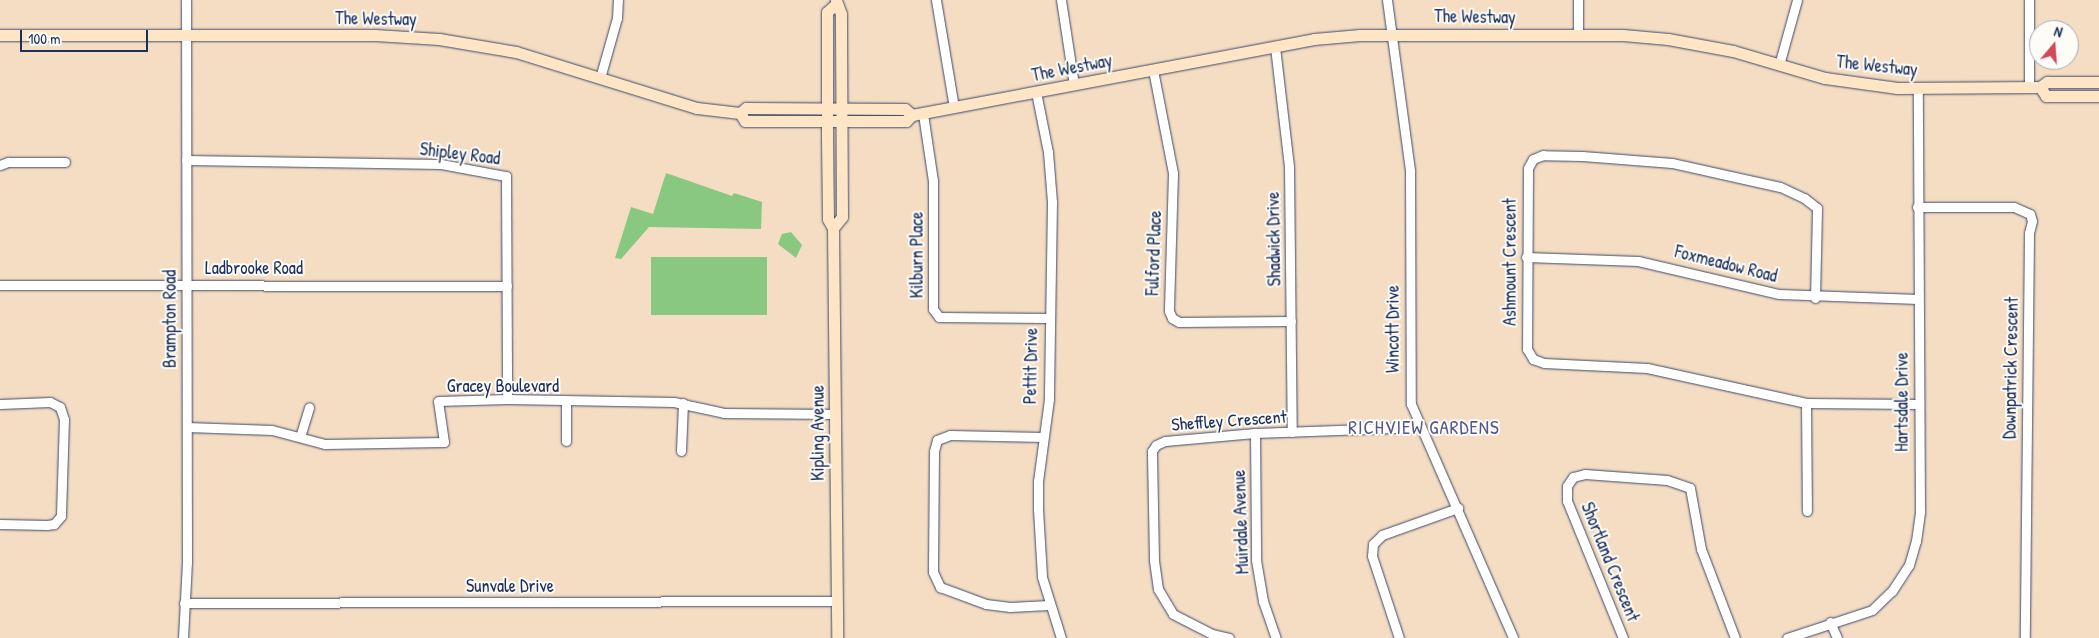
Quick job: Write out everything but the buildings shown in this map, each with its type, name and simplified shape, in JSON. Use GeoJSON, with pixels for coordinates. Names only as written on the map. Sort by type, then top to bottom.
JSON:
{"type":"FeatureCollection","features":[{"type":"Feature","properties":{"kind":"main road","name":"Kipling Avenue"},"geometry":{"type":"LineString","coordinates":[[833,228],[842,217],[841,14],[836,2],[827,12],[827,122],[828,219],[833,228],[836,600],[838,638]]}},
{"type":"Feature","properties":{"kind":"main road","name":"The Westway"},"geometry":{"type":"LineString","coordinates":[[740,113],[745,121],[906,121],[918,115],[1274,47],[1336,37],[1392,34],[1635,36],[1683,41],[1836,80],[1918,88],[2034,87],[2047,82],[2099,82]]}},
{"type":"Feature","properties":{"kind":"main road","name":"The Westway"},"geometry":{"type":"LineString","coordinates":[[0,36],[375,35],[439,39],[516,52],[686,106],[740,113],[746,108],[905,109],[918,115]]}},
{"type":"Feature","properties":{"kind":"main road","name":"The Westway"},"geometry":{"type":"LineString","coordinates":[[2034,87],[2046,96],[2099,96]]}},
{"type":"Feature","properties":{"kind":"street","name":"Brampton Road"},"geometry":{"type":"LineString","coordinates":[[183,638],[186,427],[186,0]]}},
{"type":"Feature","properties":{"kind":"street"},"geometry":{"type":"LineString","coordinates":[[600,78],[617,18],[618,0]]}},
{"type":"Feature","properties":{"kind":"street"},"geometry":{"type":"LineString","coordinates":[[936,0],[954,108]]}},
{"type":"Feature","properties":{"kind":"street"},"geometry":{"type":"LineString","coordinates":[[1060,0],[1074,85]]}},
{"type":"Feature","properties":{"kind":"street","name":"Wincott Drive"},"geometry":{"type":"LineString","coordinates":[[1387,0],[1410,171],[1409,391],[1413,413],[1458,508],[1512,638]]}},
{"type":"Feature","properties":{"kind":"street"},"geometry":{"type":"LineString","coordinates":[[1578,0],[1578,35]]}},
{"type":"Feature","properties":{"kind":"street"},"geometry":{"type":"LineString","coordinates":[[1779,66],[1797,0]]}},
{"type":"Feature","properties":{"kind":"street"},"geometry":{"type":"LineString","coordinates":[[2029,0],[2034,87]]}},
{"type":"Feature","properties":{"kind":"street","name":"Shadwick Drive"},"geometry":{"type":"LineString","coordinates":[[1274,47],[1289,167],[1292,432]]}},
{"type":"Feature","properties":{"kind":"street","name":"Fulford Place"},"geometry":{"type":"LineString","coordinates":[[1153,70],[1173,173],[1169,311],[1172,318],[1179,322],[1291,321]]}},
{"type":"Feature","properties":{"kind":"street","name":"Hartsdale Drive"},"geometry":{"type":"LineString","coordinates":[[1787,638],[1830,622],[1872,610],[1892,591],[1910,565],[1920,511],[1917,207],[1918,88]]}},
{"type":"Feature","properties":{"kind":"street","name":"Pettit Drive"},"geometry":{"type":"LineString","coordinates":[[1036,92],[1048,152],[1052,202],[1048,318],[1049,399],[1043,436],[1038,509],[1042,577],[1049,605],[1061,638]]}},
{"type":"Feature","properties":{"kind":"street","name":"Kilburn Place"},"geometry":{"type":"LineString","coordinates":[[918,115],[933,181],[933,309],[939,317],[1048,318]]}},
{"type":"Feature","properties":{"kind":"street","name":"Ashmount Crescent"},"geometry":{"type":"LineString","coordinates":[[1815,298],[1817,208],[1804,198],[1780,187],[1672,163],[1582,156],[1543,155],[1533,159],[1528,168],[1526,180],[1527,349],[1533,359],[1544,363],[1647,368],[1806,403],[1918,404]]}},
{"type":"Feature","properties":{"kind":"street","name":"Shipley Road"},"geometry":{"type":"LineString","coordinates":[[186,160],[441,164],[506,176],[507,399]]}},
{"type":"Feature","properties":{"kind":"street"},"geometry":{"type":"LineString","coordinates":[[0,165],[8,162],[65,162]]}},
{"type":"Feature","properties":{"kind":"street","name":"Downpatrick Crescent"},"geometry":{"type":"LineString","coordinates":[[1917,207],[2014,207],[2030,214],[2032,221],[2028,233],[2025,638]]}},
{"type":"Feature","properties":{"kind":"street","name":"Foxmeadow Road"},"geometry":{"type":"LineString","coordinates":[[1526,256],[1638,261],[1779,294],[1815,298],[1918,299]]}},
{"type":"Feature","properties":{"kind":"street","name":"Ladbrooke Road"},"geometry":{"type":"LineString","coordinates":[[0,286],[186,283],[507,286]]}},
{"type":"Feature","properties":{"kind":"street","name":"Gracey Boulevard"},"geometry":{"type":"LineString","coordinates":[[186,427],[272,430],[325,444],[444,442],[438,401],[507,399],[566,402],[683,403],[724,413],[836,414]]}},
{"type":"Feature","properties":{"kind":"street"},"geometry":{"type":"LineString","coordinates":[[0,404],[50,402],[60,407],[64,419],[61,516],[54,524],[47,525],[0,524]]}},
{"type":"Feature","properties":{"kind":"street"},"geometry":{"type":"LineString","coordinates":[[566,402],[566,441]]}},
{"type":"Feature","properties":{"kind":"street"},"geometry":{"type":"LineString","coordinates":[[681,451],[683,403]]}},
{"type":"Feature","properties":{"kind":"street"},"geometry":{"type":"LineString","coordinates":[[1806,403],[1807,511]]}},
{"type":"Feature","properties":{"kind":"street"},"geometry":{"type":"LineString","coordinates":[[300,437],[309,407]]}},
{"type":"Feature","properties":{"kind":"street","name":"Sheffley Crescent"},"geometry":{"type":"LineString","coordinates":[[1229,638],[1212,634],[1173,614],[1158,589],[1154,559],[1152,451],[1156,445],[1166,440],[1255,433],[1421,427]]}},
{"type":"Feature","properties":{"kind":"street","name":"Muirdale Avenue"},"geometry":{"type":"LineString","coordinates":[[1255,433],[1256,560],[1263,601],[1276,637]]}},
{"type":"Feature","properties":{"kind":"street"},"geometry":{"type":"LineString","coordinates":[[1043,436],[950,435],[937,440],[934,450],[933,572],[940,587],[986,604],[1010,607],[1049,605]]}},
{"type":"Feature","properties":{"kind":"street","name":"Shortland Crescent"},"geometry":{"type":"LineString","coordinates":[[1624,638],[1567,501],[1567,486],[1573,477],[1585,474],[1667,480],[1690,488],[1701,550],[1734,638]]}},
{"type":"Feature","properties":{"kind":"street"},"geometry":{"type":"LineString","coordinates":[[1399,638],[1372,556],[1373,544],[1382,535],[1458,508]]}},
{"type":"Feature","properties":{"kind":"street","name":"Sunvale Drive"},"geometry":{"type":"LineString","coordinates":[[184,603],[836,600]]}},
{"type":"Feature","properties":{"kind":"street"},"geometry":{"type":"LineString","coordinates":[[1830,622],[1837,638]]}},
{"type":"Feature","properties":{"kind":"street"},"geometry":{"type":"LineString","coordinates":[[1264,638],[1276,637]]}},
{"type":"Feature","properties":{"kind":"green space"},"geometry":{"type":"Polygon","coordinates":[[[666,173],[732,196],[734,193],[762,202],[761,229],[649,227],[621,259],[615,258],[631,207],[653,214],[666,173]]]}},
{"type":"Feature","properties":{"kind":"green space"},"geometry":{"type":"Polygon","coordinates":[[[791,232],[802,245],[796,258],[778,244],[782,234],[791,232]]]}},
{"type":"Feature","properties":{"kind":"green space"},"geometry":{"type":"Polygon","coordinates":[[[651,257],[767,257],[767,315],[651,315],[651,257]]]}},
{"type":"Feature","properties":{"kind":"district","name":"RICHVIEW GARDENS"},"geometry":{"type":"Point","coordinates":[1424,428]}}]}
